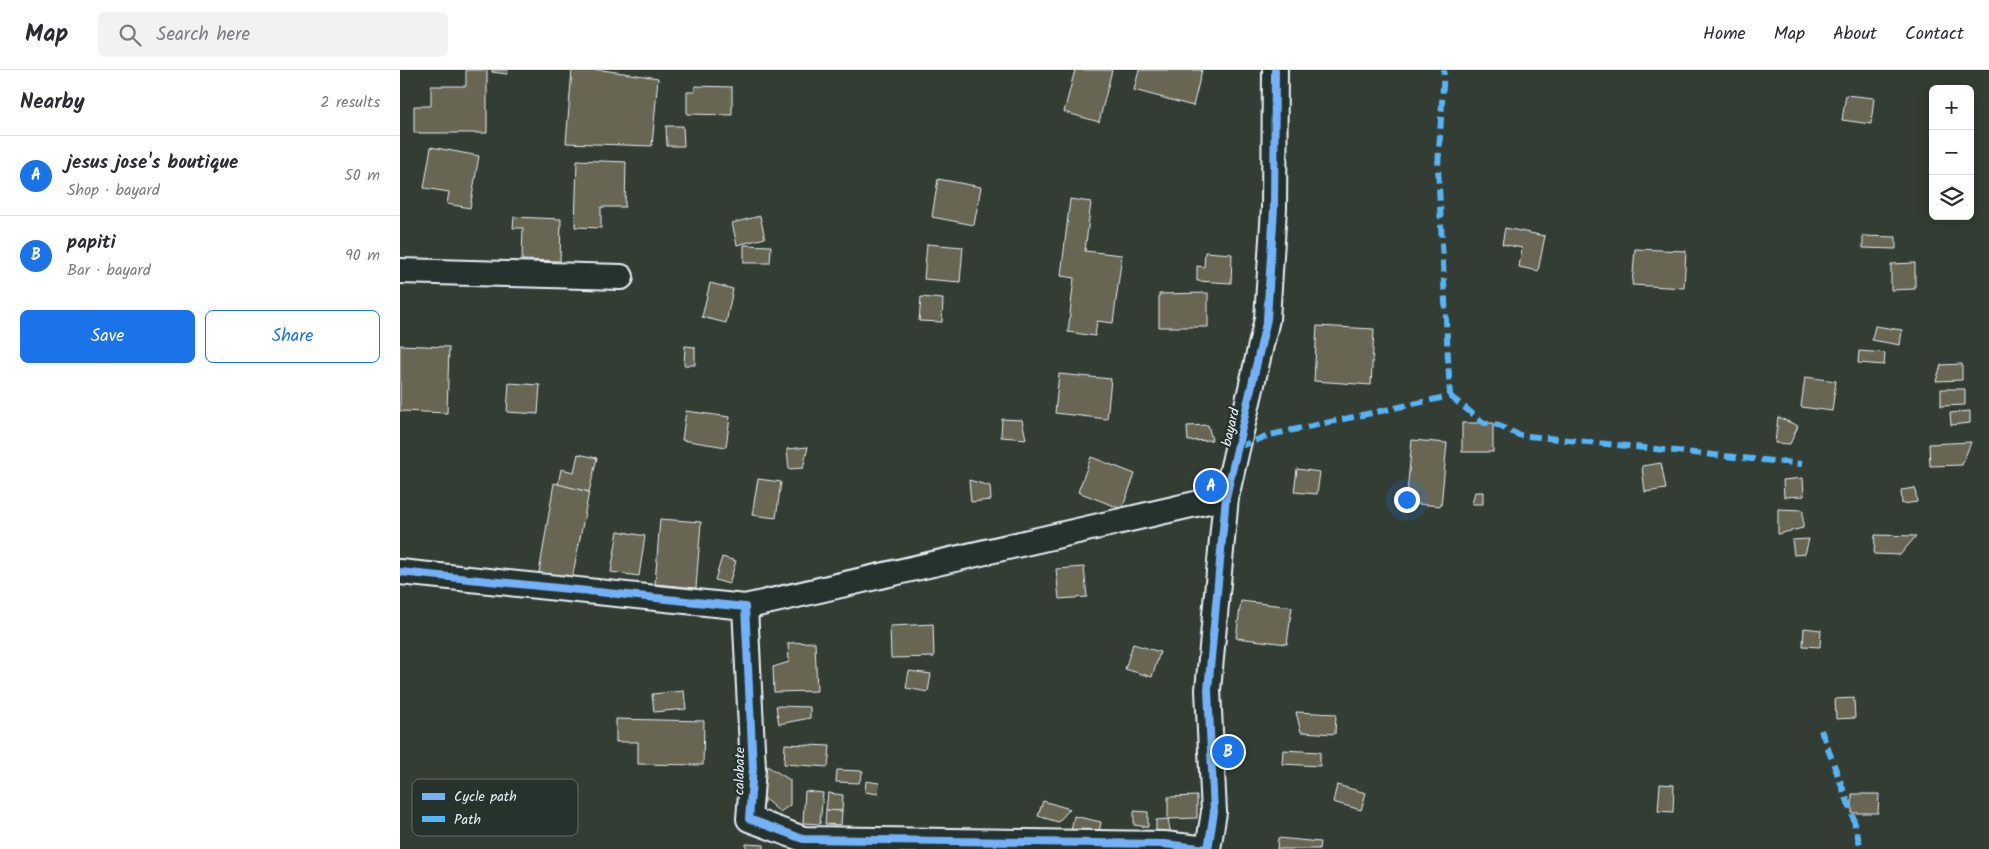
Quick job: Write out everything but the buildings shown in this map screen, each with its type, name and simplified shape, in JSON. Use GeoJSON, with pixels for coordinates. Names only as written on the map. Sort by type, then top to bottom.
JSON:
{"type":"FeatureCollection","features":[{"type":"Feature","properties":{"kind":"street","name":"bayard"},"geometry":{"type":"LineString","coordinates":[[1208,849],[1214,812],[1208,690],[1226,497],[1267,319],[1274,208],[1275,70]]}},
{"type":"Feature","properties":{"kind":"street"},"geometry":{"type":"LineString","coordinates":[[400,271],[620,277]]}},
{"type":"Feature","properties":{"kind":"street"},"geometry":{"type":"LineString","coordinates":[[400,572],[745,607],[1226,497]]}},
{"type":"Feature","properties":{"kind":"street","name":"calabate"},"geometry":{"type":"LineString","coordinates":[[745,607],[753,768],[749,819],[803,839],[1164,844],[1208,849]]}},
{"type":"Feature","properties":{"kind":"marked path"},"geometry":{"type":"LineString","coordinates":[[1238,447],[1270,435],[1450,396],[1438,167],[1444,70]]}},
{"type":"Feature","properties":{"kind":"marked path"},"geometry":{"type":"LineString","coordinates":[[1450,396],[1484,423],[1493,423],[1519,435],[1802,464]]}},
{"type":"Feature","properties":{"kind":"marked path"},"geometry":{"type":"LineString","coordinates":[[1821,730],[1852,813],[1861,849]]}},
{"type":"Feature","properties":{"kind":"cycle path"},"geometry":{"type":"LineString","coordinates":[[1208,849],[1214,812],[1208,690],[1226,497],[1267,319],[1274,208],[1275,70]]}},
{"type":"Feature","properties":{"kind":"cycle path"},"geometry":{"type":"LineString","coordinates":[[400,572],[745,607],[753,768],[749,819],[803,839],[1164,844],[1208,849]]}},
{"type":"Feature","properties":{"kind":"place","name":"jesus jose's boutique"},"geometry":{"type":"Point","coordinates":[1211,486]}},
{"type":"Feature","properties":{"kind":"place","name":"papiti"},"geometry":{"type":"Point","coordinates":[1228,752]}}]}
